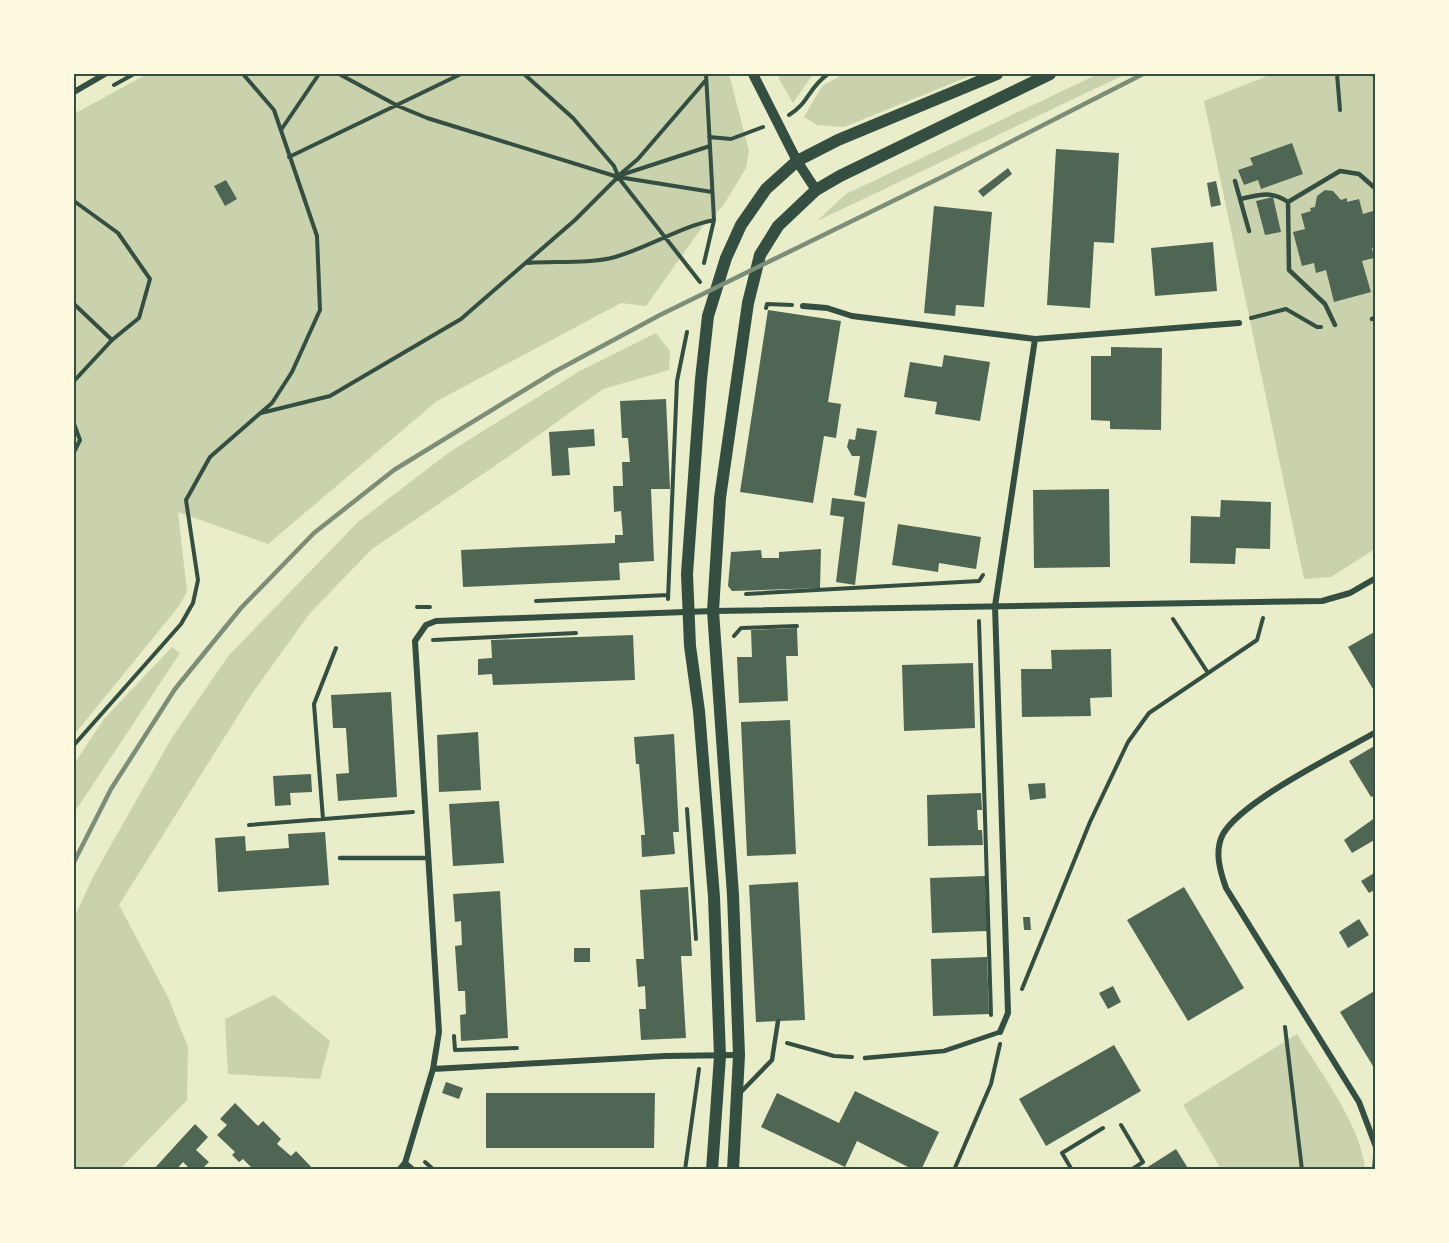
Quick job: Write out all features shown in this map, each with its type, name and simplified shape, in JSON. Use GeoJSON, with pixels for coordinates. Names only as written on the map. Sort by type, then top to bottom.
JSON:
{"type":"FeatureCollection","features":[{"type":"Feature","properties":{"kind":"main road"},"geometry":{"type":"LineString","coordinates":[[712,1170],[720,1056],[713,886],[688,611],[687,574],[697,421],[708,316],[726,258],[741,225],[766,189],[797,162],[838,140],[997,74]]}},
{"type":"Feature","properties":{"kind":"main road"},"geometry":{"type":"LineString","coordinates":[[733,1170],[739,1055],[733,895],[713,611],[720,498],[748,303],[760,255],[778,226],[816,190],[1050,74]]}},
{"type":"Feature","properties":{"kind":"street"},"geometry":{"type":"LineString","coordinates":[[74,92],[105,74]]}},
{"type":"Feature","properties":{"kind":"street"},"geometry":{"type":"LineString","coordinates":[[753,74],[797,162],[816,190]]}},
{"type":"Feature","properties":{"kind":"street"},"geometry":{"type":"LineString","coordinates":[[803,306],[827,308],[852,316],[1035,339],[1239,322]]}},
{"type":"Feature","properties":{"kind":"street"},"geometry":{"type":"LineString","coordinates":[[1000,1032],[1008,1013],[995,606],[1035,339]]}},
{"type":"Feature","properties":{"kind":"street"},"geometry":{"type":"LineString","coordinates":[[399,1170],[405,1163],[433,1069],[439,1032],[416,641],[426,625],[436,621],[688,611],[1322,601],[1350,593],[1376,578]]}},
{"type":"Feature","properties":{"kind":"street"},"geometry":{"type":"LineString","coordinates":[[1376,732],[1246,807],[1223,835],[1219,853],[1219,868],[1226,888],[1359,1102],[1376,1147]]}},
{"type":"Feature","properties":{"kind":"street"},"geometry":{"type":"LineString","coordinates":[[433,1069],[739,1055]]}},
{"type":"Feature","properties":{"kind":"street"},"geometry":{"type":"LineString","coordinates":[[1375,1170],[1376,1157]]}},
{"type":"Feature","properties":{"kind":"street"},"geometry":{"type":"LineString","coordinates":[[405,1163],[413,1170]]}},
{"type":"Feature","properties":{"kind":"lane"},"geometry":{"type":"LineString","coordinates":[[1288,202],[1340,171],[1359,174],[1376,189]]}},
{"type":"Feature","properties":{"kind":"lane"},"geometry":{"type":"LineString","coordinates":[[1235,181],[1249,231]]}},
{"type":"Feature","properties":{"kind":"lane"},"geometry":{"type":"LineString","coordinates":[[1240,199],[1265,193],[1277,194],[1288,202]]}},
{"type":"Feature","properties":{"kind":"lane"},"geometry":{"type":"LineString","coordinates":[[1288,202],[1289,270],[1310,287],[1325,304],[1335,325]]}},
{"type":"Feature","properties":{"kind":"lane"},"geometry":{"type":"LineString","coordinates":[[340,858],[428,858]]}},
{"type":"Feature","properties":{"kind":"lane"},"geometry":{"type":"LineString","coordinates":[[737,1095],[772,1060],[778,1021]]}},
{"type":"Feature","properties":{"kind":"lane"},"geometry":{"type":"LineString","coordinates":[[865,1058],[944,1051],[1000,1032]]}},
{"type":"Feature","properties":{"kind":"path"},"geometry":{"type":"LineString","coordinates":[[74,745],[181,624],[193,603],[198,580],[186,500],[210,457],[272,403],[292,372],[320,310],[317,236],[274,110],[243,74]]}},
{"type":"Feature","properties":{"kind":"path"},"geometry":{"type":"LineString","coordinates":[[280,130],[319,74]]}},
{"type":"Feature","properties":{"kind":"path"},"geometry":{"type":"LineString","coordinates":[[339,74],[398,106],[428,118],[618,177],[712,192]]}},
{"type":"Feature","properties":{"kind":"path"},"geometry":{"type":"LineString","coordinates":[[289,157],[461,74]]}},
{"type":"Feature","properties":{"kind":"path"},"geometry":{"type":"LineString","coordinates":[[524,74],[573,118],[614,166],[618,177],[700,282]]}},
{"type":"Feature","properties":{"kind":"path"},"geometry":{"type":"LineString","coordinates":[[1337,74],[1340,110]]}},
{"type":"Feature","properties":{"kind":"path"},"geometry":{"type":"LineString","coordinates":[[1373,74],[1376,77]]}},
{"type":"Feature","properties":{"kind":"path"},"geometry":{"type":"LineString","coordinates":[[257,414],[330,396],[461,319],[527,263],[638,159],[706,80]]}},
{"type":"Feature","properties":{"kind":"path"},"geometry":{"type":"LineString","coordinates":[[618,177],[710,146]]}},
{"type":"Feature","properties":{"kind":"path"},"geometry":{"type":"LineString","coordinates":[[74,201],[118,233],[150,279],[139,318],[112,340],[74,381]]}},
{"type":"Feature","properties":{"kind":"path"},"geometry":{"type":"LineString","coordinates":[[527,263],[614,257],[666,238],[689,225],[714,220]]}},
{"type":"Feature","properties":{"kind":"path"},"geometry":{"type":"LineString","coordinates":[[74,304],[112,340]]}},
{"type":"Feature","properties":{"kind":"path"},"geometry":{"type":"LineString","coordinates":[[765,316],[767,304],[803,306]]}},
{"type":"Feature","properties":{"kind":"path"},"geometry":{"type":"LineString","coordinates":[[1239,322],[1268,311],[1286,309],[1317,327],[1335,325]]}},
{"type":"Feature","properties":{"kind":"path"},"geometry":{"type":"LineString","coordinates":[[74,424],[80,440],[74,452]]}},
{"type":"Feature","properties":{"kind":"path"},"geometry":{"type":"LineString","coordinates":[[738,594],[979,581],[983,578],[985,566]]}},
{"type":"Feature","properties":{"kind":"path"},"geometry":{"type":"LineString","coordinates":[[1252,618],[1275,618]]}},
{"type":"Feature","properties":{"kind":"path"},"geometry":{"type":"LineString","coordinates":[[1008,1013],[1022,989],[1090,822],[1128,742],[1149,713],[1257,640],[1263,618]]}},
{"type":"Feature","properties":{"kind":"path"},"geometry":{"type":"LineString","coordinates":[[1161,619],[1184,619]]}},
{"type":"Feature","properties":{"kind":"path"},"geometry":{"type":"LineString","coordinates":[[1173,619],[1208,673]]}},
{"type":"Feature","properties":{"kind":"path"},"geometry":{"type":"LineString","coordinates":[[954,1170],[991,1084],[1001,1052],[1000,1032],[991,1015],[979,621],[968,621]]}},
{"type":"Feature","properties":{"kind":"path"},"geometry":{"type":"LineString","coordinates":[[741,628],[798,626]]}},
{"type":"Feature","properties":{"kind":"path"},"geometry":{"type":"LineString","coordinates":[[428,644],[432,640],[579,632]]}},
{"type":"Feature","properties":{"kind":"path"},"geometry":{"type":"LineString","coordinates":[[323,819],[314,704],[336,648]]}},
{"type":"Feature","properties":{"kind":"path"},"geometry":{"type":"LineString","coordinates":[[687,805],[696,945]]}},
{"type":"Feature","properties":{"kind":"path"},"geometry":{"type":"LineString","coordinates":[[249,825],[426,812]]}},
{"type":"Feature","properties":{"kind":"path"},"geometry":{"type":"LineString","coordinates":[[1285,1027],[1302,1170]]}},
{"type":"Feature","properties":{"kind":"path"},"geometry":{"type":"LineString","coordinates":[[453,1028],[455,1050],[520,1048]]}},
{"type":"Feature","properties":{"kind":"path"},"geometry":{"type":"LineString","coordinates":[[795,1045],[834,1056]]}},
{"type":"Feature","properties":{"kind":"path"},"geometry":{"type":"LineString","coordinates":[[685,1170],[702,1056]]}},
{"type":"Feature","properties":{"kind":"path"},"geometry":{"type":"LineString","coordinates":[[1120,1125],[1143,1162],[1131,1170]]}},
{"type":"Feature","properties":{"kind":"path"},"geometry":{"type":"LineString","coordinates":[[1072,1170],[1062,1153],[1103,1128]]}},
{"type":"Feature","properties":{"kind":"green space"},"geometry":{"type":"Polygon","coordinates":[[[147,74],[729,74],[749,151],[746,168],[723,206],[703,226],[646,306],[621,303],[437,401],[268,544],[178,512],[187,592],[179,606],[74,735],[74,114],[147,74]]]}},
{"type":"Feature","properties":{"kind":"green space"},"geometry":{"type":"Polygon","coordinates":[[[779,74],[818,74],[811,77],[793,103],[779,79],[779,74]]]}},
{"type":"Feature","properties":{"kind":"green space"},"geometry":{"type":"Polygon","coordinates":[[[975,74],[844,127],[817,125],[804,117],[822,86],[842,75],[975,74]]]}},
{"type":"Feature","properties":{"kind":"green space"},"geometry":{"type":"Polygon","coordinates":[[[1098,74],[1126,74],[817,221],[846,194],[1098,74]]]}},
{"type":"Feature","properties":{"kind":"green space"},"geometry":{"type":"Polygon","coordinates":[[[1272,74],[1375,74],[1375,549],[1331,577],[1304,579],[1204,101],[1272,74]]]}},
{"type":"Feature","properties":{"kind":"green space"},"geometry":{"type":"Polygon","coordinates":[[[656,333],[670,351],[669,370],[603,389],[508,457],[372,549],[310,613],[251,695],[119,905],[168,997],[188,1047],[187,1100],[120,1169],[74,1169],[74,918],[94,875],[171,739],[229,655],[358,522],[451,451],[578,372],[656,333]]]}},
{"type":"Feature","properties":{"kind":"green space"},"geometry":{"type":"Polygon","coordinates":[[[172,647],[180,653],[74,813],[74,764],[104,719],[172,647]]]}},
{"type":"Feature","properties":{"kind":"green space"},"geometry":{"type":"Polygon","coordinates":[[[274,995],[330,1041],[320,1079],[228,1074],[225,1019],[274,995]]]}},
{"type":"Feature","properties":{"kind":"green space"},"geometry":{"type":"Polygon","coordinates":[[[1297,1034],[1348,1117],[1362,1153],[1365,1169],[1221,1169],[1183,1105],[1297,1034]]]}},
{"type":"Feature","properties":{"kind":"building"},"geometry":{"type":"Polygon","coordinates":[[[1292,143],[1303,174],[1261,189],[1258,180],[1244,185],[1238,170],[1253,165],[1250,158],[1292,143]]]}},
{"type":"Feature","properties":{"kind":"building"},"geometry":{"type":"Polygon","coordinates":[[[1056,149],[1119,153],[1114,243],[1094,242],[1090,308],[1047,305],[1056,149]]]}},
{"type":"Feature","properties":{"kind":"building"},"geometry":{"type":"Polygon","coordinates":[[[1008,168],[1012,174],[983,197],[978,191],[1008,168]]]}},
{"type":"Feature","properties":{"kind":"building"},"geometry":{"type":"Polygon","coordinates":[[[226,180],[237,199],[225,206],[214,186],[226,180]]]}},
{"type":"Feature","properties":{"kind":"building"},"geometry":{"type":"Polygon","coordinates":[[[1216,181],[1221,205],[1211,207],[1207,183],[1216,181]]]}},
{"type":"Feature","properties":{"kind":"building"},"geometry":{"type":"Polygon","coordinates":[[[1325,190],[1333,191],[1341,200],[1347,198],[1347,202],[1359,199],[1363,214],[1373,211],[1376,222],[1376,247],[1372,248],[1374,258],[1362,261],[1371,292],[1334,302],[1326,270],[1316,273],[1314,263],[1302,266],[1293,232],[1305,229],[1301,214],[1315,207],[1317,196],[1325,190]]]}},
{"type":"Feature","properties":{"kind":"building"},"geometry":{"type":"Polygon","coordinates":[[[1273,197],[1281,232],[1265,235],[1256,201],[1273,197]]]}},
{"type":"Feature","properties":{"kind":"building"},"geometry":{"type":"Polygon","coordinates":[[[934,206],[992,212],[984,307],[956,305],[955,316],[924,313],[934,206]]]}},
{"type":"Feature","properties":{"kind":"building"},"geometry":{"type":"Polygon","coordinates":[[[1213,242],[1217,291],[1155,296],[1151,248],[1213,242]]]}},
{"type":"Feature","properties":{"kind":"building"},"geometry":{"type":"Polygon","coordinates":[[[768,310],[841,321],[828,402],[841,404],[836,438],[824,436],[813,503],[740,492],[768,310]]]}},
{"type":"Feature","properties":{"kind":"building"},"geometry":{"type":"Polygon","coordinates":[[[1111,347],[1162,348],[1161,430],[1110,429],[1110,421],[1091,420],[1091,356],[1111,356],[1111,347]]]}},
{"type":"Feature","properties":{"kind":"building"},"geometry":{"type":"Polygon","coordinates":[[[944,355],[990,362],[980,421],[935,414],[937,402],[904,397],[910,362],[942,367],[944,355]]]}},
{"type":"Feature","properties":{"kind":"building"},"geometry":{"type":"Polygon","coordinates":[[[666,399],[670,489],[651,489],[654,561],[619,563],[620,580],[463,587],[461,550],[615,543],[615,535],[623,535],[621,511],[614,512],[613,486],[623,486],[622,462],[630,462],[628,438],[622,438],[620,401],[666,399]]]}},
{"type":"Feature","properties":{"kind":"building"},"geometry":{"type":"Polygon","coordinates":[[[857,428],[877,431],[866,498],[854,495],[860,456],[852,456],[847,447],[849,439],[855,440],[857,428]]]}},
{"type":"Feature","properties":{"kind":"building"},"geometry":{"type":"Polygon","coordinates":[[[594,429],[595,446],[568,448],[570,475],[552,476],[549,432],[594,429]]]}},
{"type":"Feature","properties":{"kind":"building"},"geometry":{"type":"Polygon","coordinates":[[[1109,489],[1110,567],[1034,568],[1033,490],[1109,489]]]}},
{"type":"Feature","properties":{"kind":"building"},"geometry":{"type":"Polygon","coordinates":[[[832,498],[865,502],[855,585],[836,582],[844,517],[830,515],[832,498]]]}},
{"type":"Feature","properties":{"kind":"building"},"geometry":{"type":"Polygon","coordinates":[[[1221,500],[1271,502],[1270,549],[1236,548],[1235,564],[1190,563],[1191,516],[1220,517],[1221,500]]]}},
{"type":"Feature","properties":{"kind":"building"},"geometry":{"type":"Polygon","coordinates":[[[898,524],[981,537],[976,569],[939,563],[938,572],[892,565],[898,524]]]}},
{"type":"Feature","properties":{"kind":"building"},"geometry":{"type":"Polygon","coordinates":[[[821,549],[820,588],[732,591],[728,586],[731,552],[761,550],[762,558],[779,558],[779,552],[821,549]]]}},
{"type":"Feature","properties":{"kind":"building"},"geometry":{"type":"Polygon","coordinates":[[[797,628],[798,656],[786,656],[788,701],[739,703],[737,657],[752,657],[751,630],[797,628]]]}},
{"type":"Feature","properties":{"kind":"building"},"geometry":{"type":"Polygon","coordinates":[[[1376,631],[1376,694],[1348,647],[1376,631]]]}},
{"type":"Feature","properties":{"kind":"building"},"geometry":{"type":"Polygon","coordinates":[[[633,635],[635,680],[493,685],[492,674],[478,675],[478,659],[492,658],[491,640],[633,635]]]}},
{"type":"Feature","properties":{"kind":"building"},"geometry":{"type":"Polygon","coordinates":[[[1111,649],[1112,697],[1090,698],[1091,716],[1022,717],[1021,669],[1052,669],[1051,650],[1111,649]]]}},
{"type":"Feature","properties":{"kind":"building"},"geometry":{"type":"Polygon","coordinates":[[[973,663],[975,728],[904,731],[902,665],[973,663]]]}},
{"type":"Feature","properties":{"kind":"building"},"geometry":{"type":"Polygon","coordinates":[[[391,692],[397,797],[338,801],[336,774],[349,773],[346,728],[333,728],[331,695],[391,692]]]}},
{"type":"Feature","properties":{"kind":"building"},"geometry":{"type":"Polygon","coordinates":[[[790,720],[796,854],[747,856],[741,722],[790,720]]]}},
{"type":"Feature","properties":{"kind":"building"},"geometry":{"type":"Polygon","coordinates":[[[478,732],[481,790],[439,792],[437,735],[478,732]]]}},
{"type":"Feature","properties":{"kind":"building"},"geometry":{"type":"Polygon","coordinates":[[[674,734],[679,832],[673,832],[675,854],[642,857],[641,835],[645,835],[639,764],[636,764],[634,737],[674,734]]]}},
{"type":"Feature","properties":{"kind":"building"},"geometry":{"type":"Polygon","coordinates":[[[1376,745],[1376,795],[1371,797],[1349,761],[1376,745]]]}},
{"type":"Feature","properties":{"kind":"building"},"geometry":{"type":"Polygon","coordinates":[[[311,774],[312,792],[290,793],[291,805],[275,806],[273,776],[311,774]]]}},
{"type":"Feature","properties":{"kind":"building"},"geometry":{"type":"Polygon","coordinates":[[[1045,783],[1046,798],[1030,800],[1028,784],[1045,783]]]}},
{"type":"Feature","properties":{"kind":"building"},"geometry":{"type":"Polygon","coordinates":[[[981,793],[982,810],[977,810],[978,830],[982,830],[983,845],[928,846],[927,795],[981,793]]]}},
{"type":"Feature","properties":{"kind":"building"},"geometry":{"type":"Polygon","coordinates":[[[499,801],[504,863],[453,866],[449,804],[499,801]]]}},
{"type":"Feature","properties":{"kind":"building"},"geometry":{"type":"Polygon","coordinates":[[[1376,817],[1376,839],[1352,853],[1344,840],[1376,817]]]}},
{"type":"Feature","properties":{"kind":"building"},"geometry":{"type":"Polygon","coordinates":[[[325,832],[329,885],[218,892],[215,838],[245,836],[246,851],[289,848],[288,834],[325,832]]]}},
{"type":"Feature","properties":{"kind":"building"},"geometry":{"type":"Polygon","coordinates":[[[1376,872],[1376,889],[1369,893],[1361,881],[1376,872]]]}},
{"type":"Feature","properties":{"kind":"building"},"geometry":{"type":"Polygon","coordinates":[[[985,876],[987,931],[932,933],[930,878],[985,876]]]}},
{"type":"Feature","properties":{"kind":"building"},"geometry":{"type":"Polygon","coordinates":[[[798,882],[805,1020],[756,1022],[749,885],[798,882]]]}},
{"type":"Feature","properties":{"kind":"building"},"geometry":{"type":"Polygon","coordinates":[[[688,887],[692,956],[681,956],[686,1038],[641,1040],[639,1009],[646,1009],[645,986],[638,987],[636,959],[644,959],[640,890],[688,887]]]}},
{"type":"Feature","properties":{"kind":"building"},"geometry":{"type":"Polygon","coordinates":[[[1184,887],[1244,988],[1188,1021],[1127,920],[1184,887]]]}},
{"type":"Feature","properties":{"kind":"building"},"geometry":{"type":"Polygon","coordinates":[[[500,891],[508,1038],[461,1041],[460,1015],[466,1014],[465,991],[458,991],[455,946],[462,945],[461,921],[455,922],[453,894],[500,891]]]}},
{"type":"Feature","properties":{"kind":"building"},"geometry":{"type":"Polygon","coordinates":[[[1023,917],[1030,917],[1031,930],[1024,930],[1023,917]]]}},
{"type":"Feature","properties":{"kind":"building"},"geometry":{"type":"Polygon","coordinates":[[[1359,919],[1369,935],[1348,948],[1339,932],[1359,919]]]}},
{"type":"Feature","properties":{"kind":"building"},"geometry":{"type":"Polygon","coordinates":[[[574,948],[590,948],[590,962],[574,962],[574,948]]]}},
{"type":"Feature","properties":{"kind":"building"},"geometry":{"type":"Polygon","coordinates":[[[987,957],[989,1014],[933,1016],[931,959],[987,957]]]}},
{"type":"Feature","properties":{"kind":"building"},"geometry":{"type":"Polygon","coordinates":[[[1113,986],[1121,1002],[1108,1009],[1099,993],[1113,986]]]}},
{"type":"Feature","properties":{"kind":"building"},"geometry":{"type":"Polygon","coordinates":[[[1376,990],[1376,1071],[1340,1012],[1376,990]]]}},
{"type":"Feature","properties":{"kind":"building"},"geometry":{"type":"Polygon","coordinates":[[[1114,1045],[1141,1091],[1046,1146],[1019,1099],[1114,1045]]]}},
{"type":"Feature","properties":{"kind":"building"},"geometry":{"type":"Polygon","coordinates":[[[446,1082],[463,1088],[459,1099],[442,1093],[446,1082]]]}},
{"type":"Feature","properties":{"kind":"building"},"geometry":{"type":"Polygon","coordinates":[[[855,1091],[939,1132],[921,1170],[914,1170],[857,1141],[845,1167],[761,1127],[777,1093],[839,1123],[855,1091]]]}},
{"type":"Feature","properties":{"kind":"building"},"geometry":{"type":"Polygon","coordinates":[[[486,1093],[655,1093],[654,1148],[486,1148],[486,1093]]]}},
{"type":"Feature","properties":{"kind":"building"},"geometry":{"type":"Polygon","coordinates":[[[235,1103],[258,1126],[263,1121],[281,1139],[277,1144],[291,1156],[296,1151],[314,1170],[254,1170],[243,1159],[239,1162],[232,1155],[235,1152],[217,1135],[227,1125],[220,1119],[235,1103]]]}},
{"type":"Feature","properties":{"kind":"building"},"geometry":{"type":"Polygon","coordinates":[[[195,1124],[208,1137],[196,1150],[209,1162],[201,1170],[191,1170],[183,1162],[176,1170],[153,1170],[195,1124]]]}},
{"type":"Feature","properties":{"kind":"building"},"geometry":{"type":"Polygon","coordinates":[[[1176,1149],[1189,1170],[1143,1170],[1176,1149]]]}},
{"type":"Feature","properties":{"kind":"railway"},"geometry":{"type":"LineString","coordinates":[[74,862],[111,789],[175,689],[241,608],[314,533],[394,470],[554,372],[660,315],[944,176],[1143,74]]}}]}
